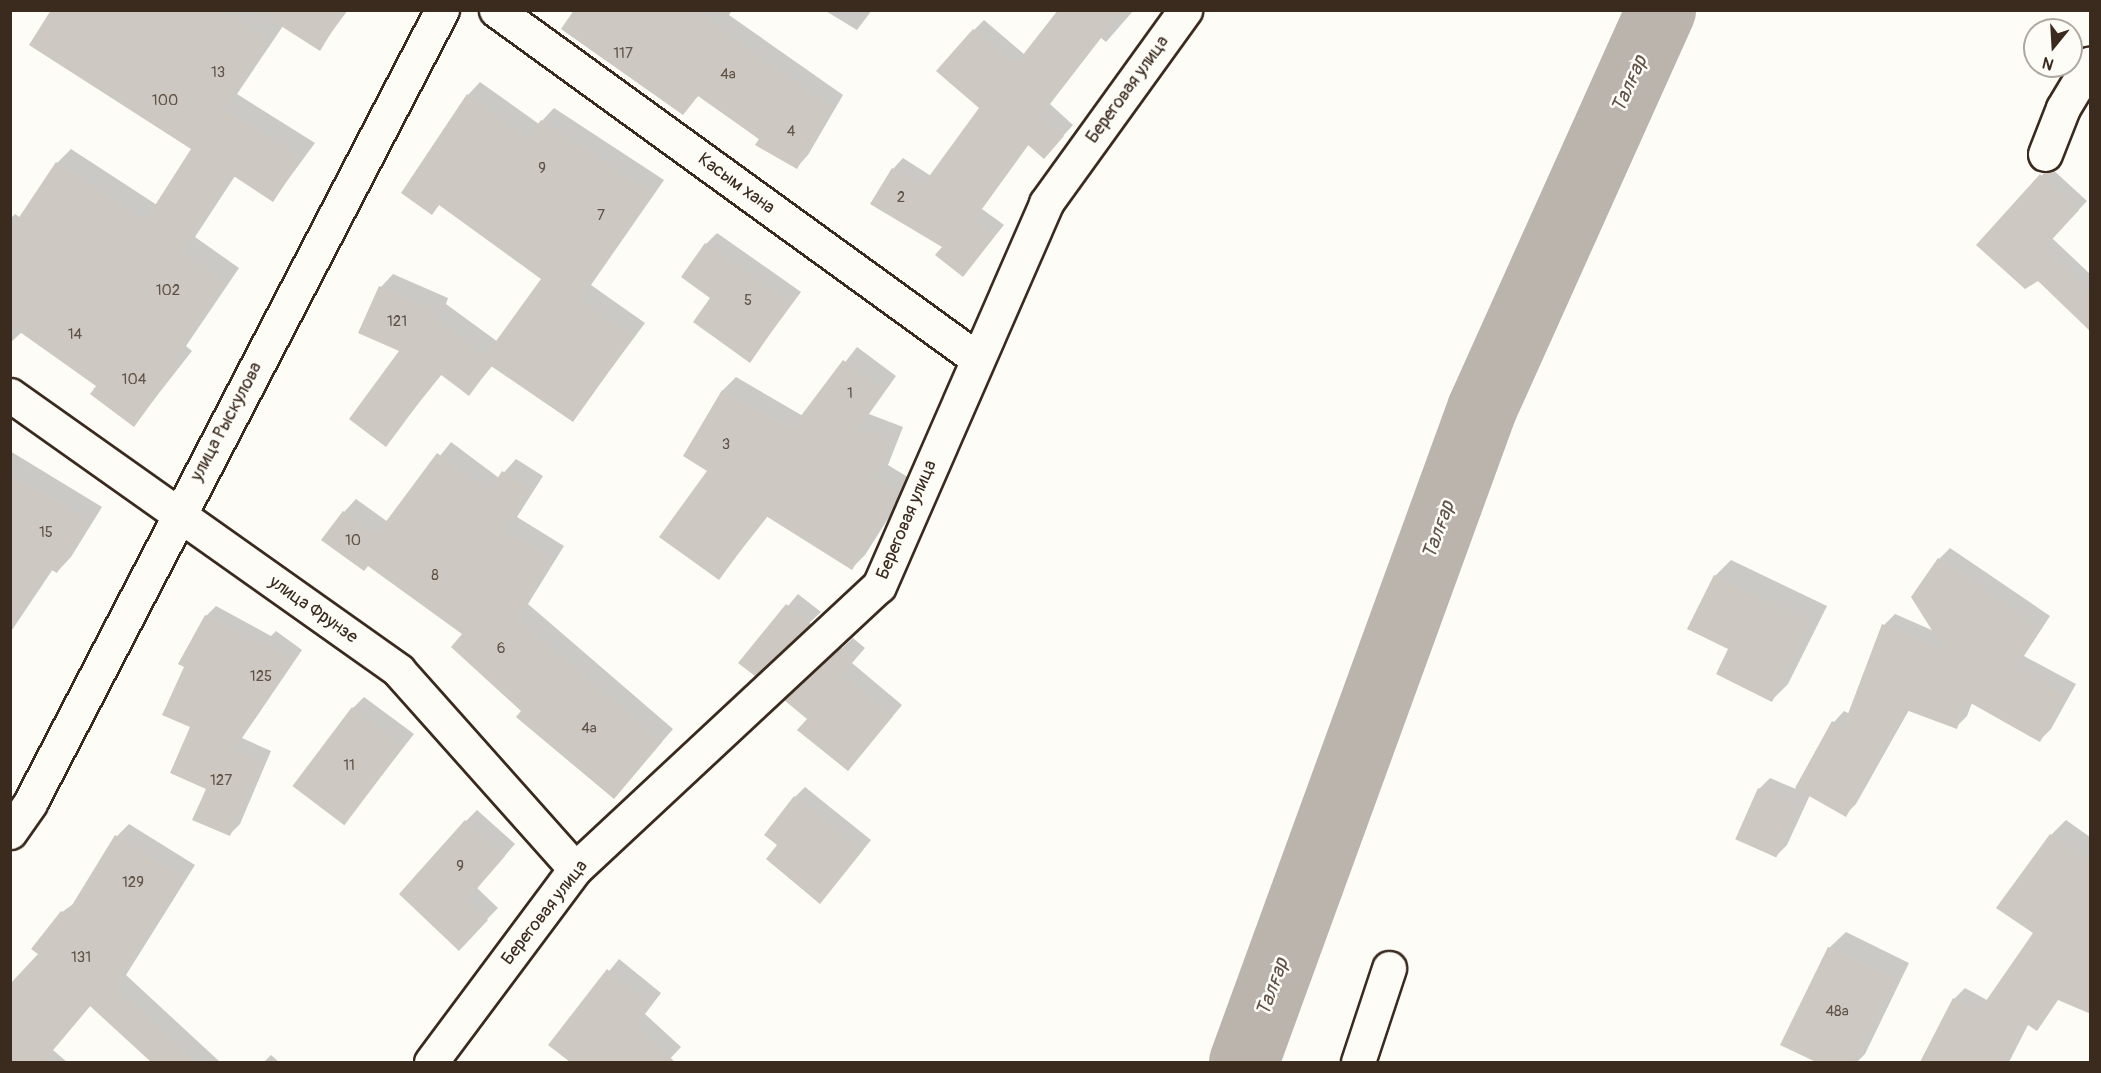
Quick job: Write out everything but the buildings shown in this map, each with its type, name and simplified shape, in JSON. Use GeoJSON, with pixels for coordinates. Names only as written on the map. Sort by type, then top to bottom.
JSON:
{"type":"FeatureCollection","features":[{"type":"Feature","properties":{"kind":"street","name":"улица Рыскулова"},"geometry":{"type":"LineString","coordinates":[[10,832],[30,803],[442,10]]}},
{"type":"Feature","properties":{"kind":"street","name":"Касым хана"},"geometry":{"type":"LineString","coordinates":[[496,10],[976,358]]}},
{"type":"Feature","properties":{"kind":"street","name":"Береговая улица"},"geometry":{"type":"LineString","coordinates":[[431,1062],[575,868],[879,586],[976,358],[1046,203],[1185,10]]}},
{"type":"Feature","properties":{"kind":"street"},"geometry":{"type":"LineString","coordinates":[[2045,154],[2063,108],[2091,63]]}},
{"type":"Feature","properties":{"kind":"street","name":"улица Фрунзе"},"geometry":{"type":"LineString","coordinates":[[10,395],[398,670],[575,868]]}},
{"type":"Feature","properties":{"kind":"street"},"geometry":{"type":"LineString","coordinates":[[1358,1062],[1389,968]]}},
{"type":"Feature","properties":{"kind":"waterway","name":"Талғар"},"geometry":{"type":"LineString","coordinates":[[1244,1062],[1482,409],[1661,10]]}}]}
